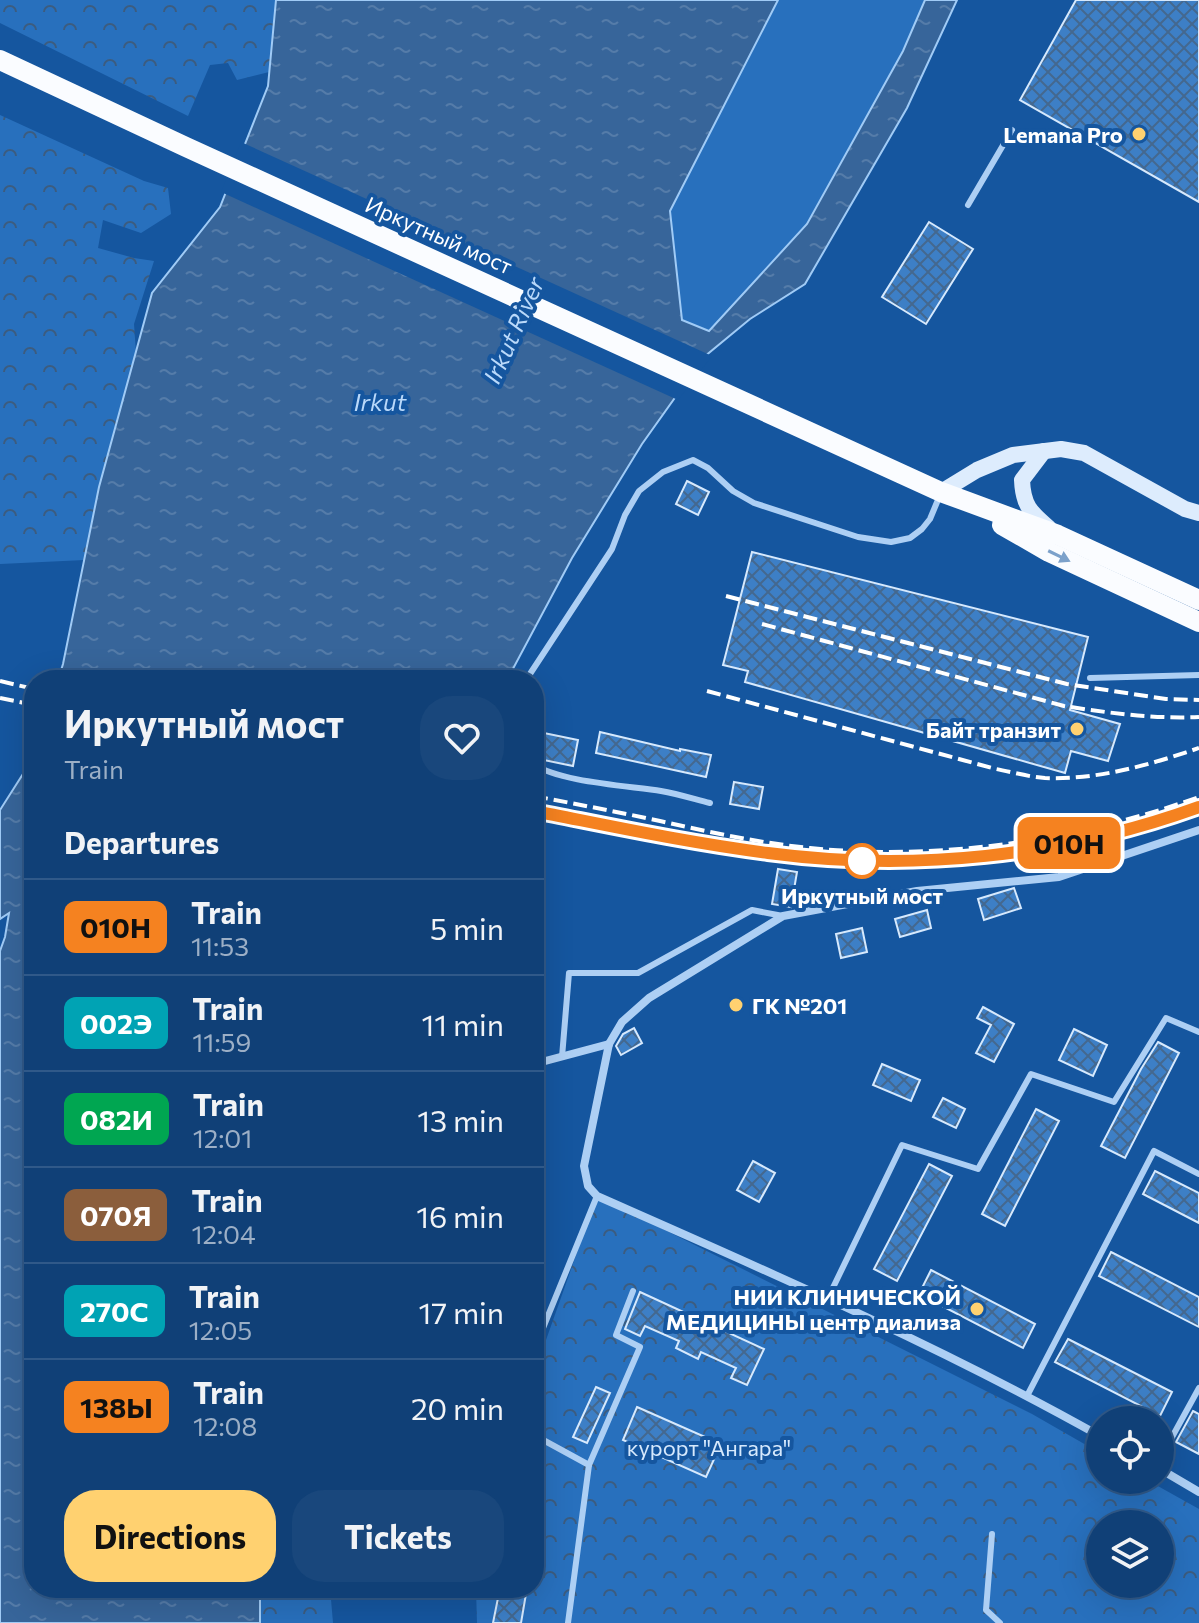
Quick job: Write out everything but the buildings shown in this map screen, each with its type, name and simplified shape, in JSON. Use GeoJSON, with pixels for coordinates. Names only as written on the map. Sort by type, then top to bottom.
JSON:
{"type":"FeatureCollection","features":[{"type":"Feature","properties":{"kind":"main road","name":"Иркутный мост"},"geometry":{"type":"LineString","coordinates":[[0,60],[941,492],[1058,535],[1199,600]]}},
{"type":"Feature","properties":{"kind":"main road"},"geometry":{"type":"LineString","coordinates":[[1190,618],[1049,552],[941,492],[977,470],[1013,455],[1061,449],[1084,453],[1185,509],[1199,513]]}},
{"type":"Feature","properties":{"kind":"main road"},"geometry":{"type":"LineString","coordinates":[[1044,451],[1022,480],[1023,496],[1032,514],[1058,535]]}},
{"type":"Feature","properties":{"kind":"street"},"geometry":{"type":"LineString","coordinates":[[1086,1428],[828,1298],[597,1196],[588,1186],[584,1166],[609,1044],[622,1022],[649,998],[783,916],[917,891],[1059,877],[1199,830]]}},
{"type":"Feature","properties":{"kind":"street"},"geometry":{"type":"LineString","coordinates":[[544,1062],[609,1044]]}},
{"type":"Feature","properties":{"kind":"street"},"geometry":{"type":"LineString","coordinates":[[1174,1477],[1199,1492]]}},
{"type":"Feature","properties":{"kind":"lane"},"geometry":{"type":"LineString","coordinates":[[968,205],[1012,130]]}},
{"type":"Feature","properties":{"kind":"lane"},"geometry":{"type":"LineString","coordinates":[[533,670],[612,549],[625,515],[639,491],[663,472],[693,460],[754,503],[858,537],[891,542],[910,538],[922,529],[930,519],[941,492]]}},
{"type":"Feature","properties":{"kind":"lane"},"geometry":{"type":"LineString","coordinates":[[1090,678],[1199,675]]}},
{"type":"Feature","properties":{"kind":"lane"},"geometry":{"type":"LineString","coordinates":[[544,770],[564,777],[664,792],[710,803]]}},
{"type":"Feature","properties":{"kind":"lane"},"geometry":{"type":"LineString","coordinates":[[562,1057],[569,973],[638,973],[752,910],[783,916]]}},
{"type":"Feature","properties":{"kind":"lane"},"geometry":{"type":"LineString","coordinates":[[828,1298],[902,1145],[978,1169],[1031,1074],[1114,1102],[1166,1018],[1199,1032]]}},
{"type":"Feature","properties":{"kind":"lane"},"geometry":{"type":"LineString","coordinates":[[1027,1396],[1154,1151],[1199,1174]]}},
{"type":"Feature","properties":{"kind":"lane"},"geometry":{"type":"LineString","coordinates":[[544,1326],[597,1196]]}},
{"type":"Feature","properties":{"kind":"lane"},"geometry":{"type":"LineString","coordinates":[[568,1623],[589,1465],[640,1347],[616,1335],[633,1291]]}},
{"type":"Feature","properties":{"kind":"lane"},"geometry":{"type":"LineString","coordinates":[[1174,1434],[1199,1388]]}},
{"type":"Feature","properties":{"kind":"lane"},"geometry":{"type":"LineString","coordinates":[[544,1440],[589,1465]]}},
{"type":"Feature","properties":{"kind":"lane"},"geometry":{"type":"LineString","coordinates":[[992,1534],[986,1610],[1000,1623]]}},
{"type":"Feature","properties":{"kind":"green space"},"geometry":{"type":"Polygon","coordinates":[[[0,0],[276,0],[269,72],[237,80],[228,63],[210,65],[188,116],[0,23],[0,0]]]}},
{"type":"Feature","properties":{"kind":"green space"},"geometry":{"type":"Polygon","coordinates":[[[778,0],[925,0],[903,51],[807,224],[709,331],[682,320],[670,211],[778,0]]]}},
{"type":"Feature","properties":{"kind":"green space"},"geometry":{"type":"Polygon","coordinates":[[[0,115],[144,181],[168,188],[171,214],[141,233],[103,220],[98,248],[154,261],[134,324],[136,353],[99,487],[84,560],[0,564],[0,115]]]}},
{"type":"Feature","properties":{"kind":"green space","name":"курорт \"Ангара\""},"geometry":{"type":"Polygon","coordinates":[[[597,1196],[1032,1414],[1086,1445],[1086,1494],[1172,1494],[1199,1509],[1199,1623],[477,1623],[476,1598],[544,1598],[544,1346],[597,1196]]]}},
{"type":"Feature","properties":{"kind":"green space"},"geometry":{"type":"Polygon","coordinates":[[[260,1598],[331,1598],[333,1623],[260,1623],[260,1598]]]}},
{"type":"Feature","properties":{"kind":"water","name":"Irkut"},"geometry":{"type":"Polygon","coordinates":[[[276,0],[778,0],[670,211],[682,320],[709,331],[807,224],[903,51],[925,0],[957,0],[907,108],[805,284],[750,319],[704,357],[642,444],[572,558],[512,670],[61,670],[99,487],[152,293],[220,207],[268,86],[276,0]]]}},
{"type":"Feature","properties":{"kind":"water"},"geometry":{"type":"Polygon","coordinates":[[[24,772],[24,1598],[260,1598],[260,1623],[0,1623],[0,951],[9,913],[0,919],[0,810],[24,772]]]}},
{"type":"Feature","properties":{"kind":"pier"},"geometry":{"type":"Polygon","coordinates":[[[241,142],[712,356],[678,400],[221,192],[241,142]]]}},
{"type":"Feature","properties":{"kind":"railway"},"geometry":{"type":"LineString","coordinates":[[726,596],[1067,684],[1166,699],[1199,700]]}},
{"type":"Feature","properties":{"kind":"railway"},"geometry":{"type":"LineString","coordinates":[[762,624],[1064,706],[1131,715],[1199,717]]}},
{"type":"Feature","properties":{"kind":"railway"},"geometry":{"type":"LineString","coordinates":[[0,681],[24,687]]}},
{"type":"Feature","properties":{"kind":"railway"},"geometry":{"type":"LineString","coordinates":[[707,691],[996,769],[1039,777],[1104,774],[1199,748]]}},
{"type":"Feature","properties":{"kind":"railway"},"geometry":{"type":"LineString","coordinates":[[0,698],[24,703]]}},
{"type":"Feature","properties":{"kind":"railway"},"geometry":{"type":"LineString","coordinates":[[544,798],[772,843],[810,848],[909,852],[1007,844],[1056,836],[1199,797]]}},
{"type":"Feature","properties":{"kind":"railway"},"geometry":{"type":"LineString","coordinates":[[544,813],[723,846]]}},
{"type":"Feature","properties":{"kind":"train","name":"010Н"},"geometry":{"type":"LineString","coordinates":[[544,813],[766,853],[898,862],[995,855],[1090,839],[1199,807]]}},
{"type":"Feature","properties":{"kind":"place","name":"Lemana Pro"},"geometry":{"type":"Point","coordinates":[1139,134]}},
{"type":"Feature","properties":{"kind":"place","name":"Байт транзит"},"geometry":{"type":"Point","coordinates":[1077,729]}},
{"type":"Feature","properties":{"kind":"place","name":"Иркутный мост"},"geometry":{"type":"Point","coordinates":[862,861]}},
{"type":"Feature","properties":{"kind":"place","name":"ГК №201"},"geometry":{"type":"Point","coordinates":[736,1005]}},
{"type":"Feature","properties":{"kind":"place","name":"НИИ КЛИНИЧЕСКОЙ МЕДИЦИНЫ центр диализа"},"geometry":{"type":"Point","coordinates":[977,1309]}},
{"type":"Feature","properties":{"kind":"water label","name":"Irkut River"},"geometry":{"type":"Point","coordinates":[513,330]}}]}
